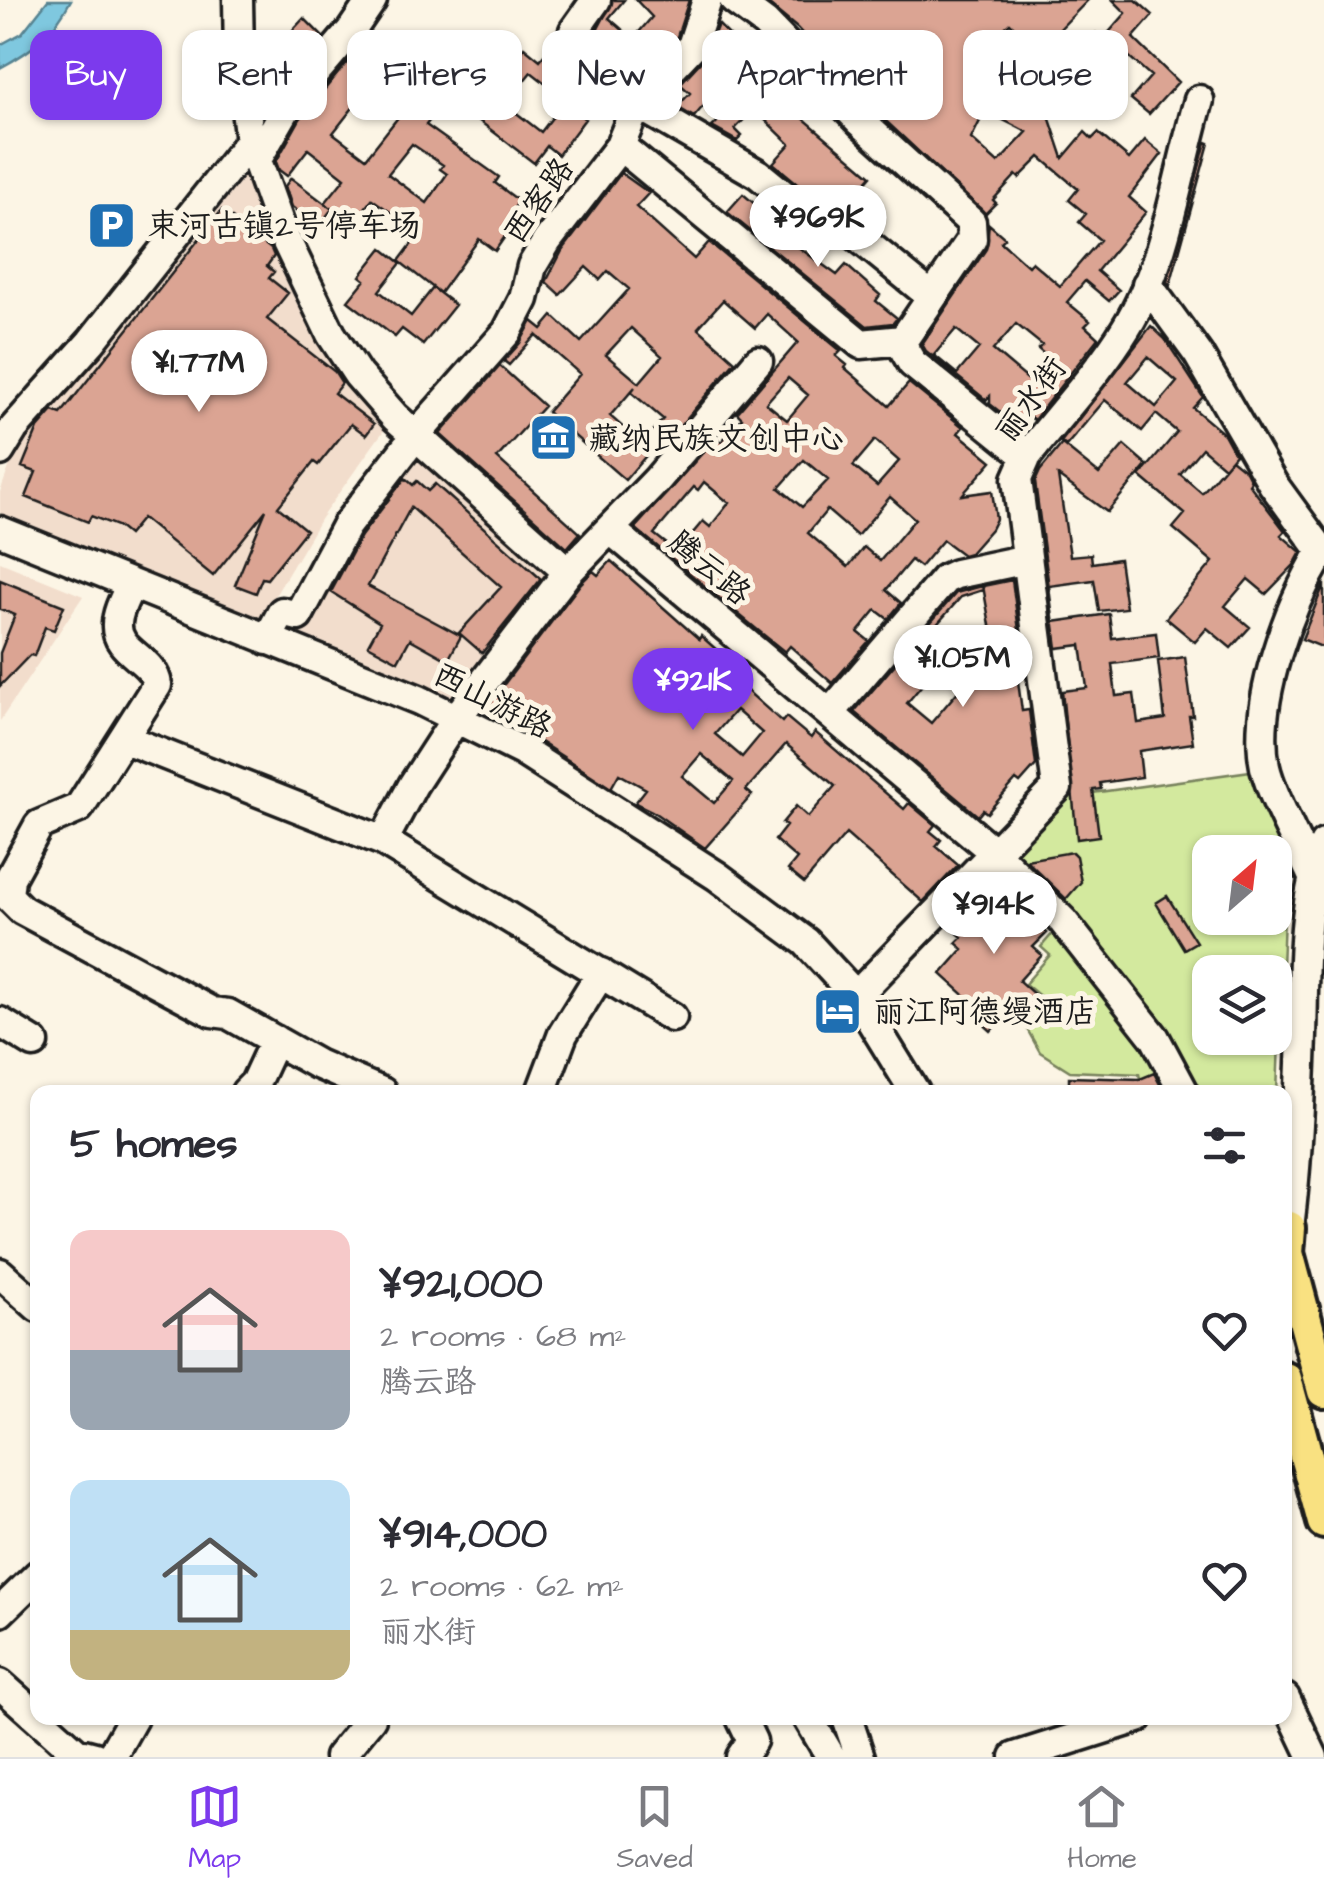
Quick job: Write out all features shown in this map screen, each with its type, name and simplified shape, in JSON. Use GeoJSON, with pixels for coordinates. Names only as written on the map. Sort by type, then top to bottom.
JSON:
{"type":"FeatureCollection","features":[{"type":"Feature","properties":{"kind":"main road"},"geometry":{"type":"LineString","coordinates":[[1292,1265],[1324,1391]]}},
{"type":"Feature","properties":{"kind":"main road"},"geometry":{"type":"LineString","coordinates":[[1292,1405],[1324,1522]]}},
{"type":"Feature","properties":{"kind":"street"},"geometry":{"type":"LineString","coordinates":[[238,0],[239,56],[253,151],[283,234],[331,334],[376,396],[568,572]]}},
{"type":"Feature","properties":{"kind":"street"},"geometry":{"type":"LineString","coordinates":[[0,452],[14,428],[253,151],[372,0]]}},
{"type":"Feature","properties":{"kind":"street"},"geometry":{"type":"LineString","coordinates":[[575,30],[596,0]]}},
{"type":"Feature","properties":{"kind":"street","name":"西客路"},"geometry":{"type":"LineString","coordinates":[[682,57],[692,46],[707,0]]}},
{"type":"Feature","properties":{"kind":"street"},"geometry":{"type":"LineString","coordinates":[[734,0],[765,24],[861,122],[971,222],[972,238],[903,340],[904,352],[912,364],[1026,456]]}},
{"type":"Feature","properties":{"kind":"street","name":"丽水街"},"geometry":{"type":"LineString","coordinates":[[994,852],[1056,788],[1018,479],[1026,456],[1126,328],[1147,284],[1188,150],[1199,100]]}},
{"type":"Feature","properties":{"kind":"street","name":"西客路"},"geometry":{"type":"LineString","coordinates":[[267,640],[282,612],[298,616],[346,526],[416,435],[507,332],[524,299],[532,266],[620,146],[631,120]]}},
{"type":"Feature","properties":{"kind":"street"},"geometry":{"type":"LineString","coordinates":[[665,120],[758,174],[814,219],[850,231],[932,297]]}},
{"type":"Feature","properties":{"kind":"street"},"geometry":{"type":"LineString","coordinates":[[620,146],[861,344],[903,340]]}},
{"type":"Feature","properties":{"kind":"street"},"geometry":{"type":"LineString","coordinates":[[1147,284],[1198,354],[1273,484],[1323,552],[1286,622],[1271,674],[1265,725],[1265,768],[1312,875]]}},
{"type":"Feature","properties":{"kind":"street"},"geometry":{"type":"LineString","coordinates":[[384,840],[413,784],[457,716],[568,572],[656,481],[758,360]]}},
{"type":"Feature","properties":{"kind":"street","name":"腾云路"},"geometry":{"type":"LineString","coordinates":[[610,528],[994,852],[1074,936],[1155,1038],[1180,1085]]}},
{"type":"Feature","properties":{"kind":"street","name":"西山游路"},"geometry":{"type":"LineString","coordinates":[[0,531],[457,716],[522,751],[717,876],[806,942],[856,996],[911,1085]]}},
{"type":"Feature","properties":{"kind":"street"},"geometry":{"type":"LineString","coordinates":[[831,712],[946,580],[956,574],[1027,559]]}},
{"type":"Feature","properties":{"kind":"street"},"geometry":{"type":"LineString","coordinates":[[131,584],[116,630],[122,644],[152,668],[157,686],[79,808],[39,825],[10,878],[8,896],[22,910],[359,1085]]}},
{"type":"Feature","properties":{"kind":"street"},"geometry":{"type":"LineString","coordinates":[[124,739],[384,840],[672,1017]]}},
{"type":"Feature","properties":{"kind":"street"},"geometry":{"type":"LineString","coordinates":[[1292,1193],[1300,1130],[1304,962],[1312,875],[1324,844]]}},
{"type":"Feature","properties":{"kind":"street"},"geometry":{"type":"LineString","coordinates":[[856,996],[994,852]]}},
{"type":"Feature","properties":{"kind":"street"},"geometry":{"type":"LineString","coordinates":[[544,1085],[563,1034],[600,973]]}},
{"type":"Feature","properties":{"kind":"street"},"geometry":{"type":"LineString","coordinates":[[0,1022],[34,1043]]}},
{"type":"Feature","properties":{"kind":"street"},"geometry":{"type":"LineString","coordinates":[[254,1085],[275,1040]]}},
{"type":"Feature","properties":{"kind":"street"},"geometry":{"type":"LineString","coordinates":[[0,1273],[30,1300]]}},
{"type":"Feature","properties":{"kind":"street"},"geometry":{"type":"LineString","coordinates":[[0,1612],[30,1582]]}},
{"type":"Feature","properties":{"kind":"street"},"geometry":{"type":"LineString","coordinates":[[0,1684],[30,1710]]}},
{"type":"Feature","properties":{"kind":"street"},"geometry":{"type":"LineString","coordinates":[[1292,1713],[1313,1757]]}},
{"type":"Feature","properties":{"kind":"street"},"geometry":{"type":"LineString","coordinates":[[47,1725],[81,1755]]}},
{"type":"Feature","properties":{"kind":"street"},"geometry":{"type":"LineString","coordinates":[[111,1757],[130,1725]]}},
{"type":"Feature","properties":{"kind":"street"},"geometry":{"type":"LineString","coordinates":[[339,1757],[365,1725]]}},
{"type":"Feature","properties":{"kind":"street"},"geometry":{"type":"LineString","coordinates":[[742,1757],[752,1741],[744,1725]]}},
{"type":"Feature","properties":{"kind":"street"},"geometry":{"type":"LineString","coordinates":[[812,1725],[831,1757]]}},
{"type":"Feature","properties":{"kind":"street"},"geometry":{"type":"LineString","coordinates":[[849,1725],[860,1757]]}},
{"type":"Feature","properties":{"kind":"street"},"geometry":{"type":"LineString","coordinates":[[1015,1757],[1116,1725]]}},
{"type":"Feature","properties":{"kind":"shaded area"},"geometry":{"type":"Polygon","coordinates":[[[237,178],[249,178],[313,328],[387,426],[321,518],[259,623],[0,513],[0,492],[22,432],[237,178]]]}},
{"type":"Feature","properties":{"kind":"shaded area"},"geometry":{"type":"Polygon","coordinates":[[[409,448],[555,577],[454,698],[418,697],[280,632],[409,448]]]}},
{"type":"Feature","properties":{"kind":"shaded area"},"geometry":{"type":"Polygon","coordinates":[[[0,562],[83,596],[0,721],[0,562]]]}},
{"type":"Feature","properties":{"kind":"green space"},"geometry":{"type":"Polygon","coordinates":[[[1258,770],[1278,835],[1192,835],[1192,935],[1283,935],[1282,955],[1192,955],[1192,1055],[1278,1055],[1277,1085],[1141,1085],[1139,1074],[1070,1071],[1040,1052],[1023,1022],[1042,998],[1025,984],[1050,955],[1041,947],[1053,933],[982,871],[1042,800],[1258,770]]]}},
{"type":"Feature","properties":{"kind":"water"},"geometry":{"type":"Polygon","coordinates":[[[48,0],[71,0],[51,30],[30,30],[30,49],[0,68],[0,45],[22,33],[48,0]]]}},
{"type":"Feature","properties":{"kind":"building"},"geometry":{"type":"Polygon","coordinates":[[[613,0],[624,0],[609,18],[623,30],[597,30],[613,0]]]}},
{"type":"Feature","properties":{"kind":"building"},"geometry":{"type":"Polygon","coordinates":[[[636,0],[689,0],[679,30],[641,30],[652,17],[636,0]]]}},
{"type":"Feature","properties":{"kind":"building"},"geometry":{"type":"Polygon","coordinates":[[[763,0],[1088,0],[1059,30],[1017,30],[1010,23],[1002,30],[963,30],[963,120],[980,120],[971,139],[998,163],[1027,132],[1003,120],[1050,120],[1063,158],[1085,132],[1092,139],[1098,133],[1129,159],[1145,140],[1162,154],[1129,197],[1146,212],[1097,271],[1119,290],[1109,301],[1085,281],[1067,302],[1090,321],[1085,326],[1098,338],[1034,420],[1029,416],[1019,427],[990,404],[990,396],[986,400],[926,351],[922,344],[986,249],[989,224],[1005,238],[1001,242],[1028,266],[1032,262],[1060,286],[1100,240],[1079,222],[1086,214],[1069,200],[1078,189],[1040,157],[1019,178],[1016,175],[985,214],[885,120],[943,120],[943,30],[799,30],[763,0]],[[1016,324],[993,350],[1032,383],[1051,360],[1038,349],[1042,345],[1016,324]],[[956,329],[934,355],[957,374],[979,348],[956,329]]]}},
{"type":"Feature","properties":{"kind":"building"},"geometry":{"type":"Polygon","coordinates":[[[1113,0],[1136,0],[1153,15],[1133,38],[1178,82],[1149,114],[1131,99],[1151,76],[1128,56],[1128,30],[1111,30],[1126,13],[1113,0]]]}},
{"type":"Feature","properties":{"kind":"building"},"geometry":{"type":"Polygon","coordinates":[[[304,18],[316,30],[293,30],[304,18]]]}},
{"type":"Feature","properties":{"kind":"building"},"geometry":{"type":"Polygon","coordinates":[[[524,47],[540,60],[542,58],[542,81],[531,72],[522,83],[524,47]]]}},
{"type":"Feature","properties":{"kind":"building"},"geometry":{"type":"Polygon","coordinates":[[[702,60],[702,108],[694,117],[682,110],[682,102],[690,93],[682,82],[702,60]]]}},
{"type":"Feature","properties":{"kind":"building"},"geometry":{"type":"Polygon","coordinates":[[[347,63],[347,115],[333,133],[366,158],[396,120],[430,120],[426,125],[499,177],[495,183],[519,201],[510,214],[517,219],[495,251],[479,239],[440,293],[399,261],[420,233],[372,199],[352,225],[325,203],[345,178],[308,149],[287,176],[276,162],[299,120],[327,120],[327,87],[347,63]],[[412,144],[388,174],[427,203],[447,174],[440,169],[443,165],[412,144]]]}},
{"type":"Feature","properties":{"kind":"building"},"geometry":{"type":"Polygon","coordinates":[[[522,117],[541,132],[550,120],[584,120],[558,155],[547,146],[534,163],[478,120],[522,117]]]}},
{"type":"Feature","properties":{"kind":"building"},"geometry":{"type":"Polygon","coordinates":[[[719,120],[744,120],[735,129],[742,136],[737,141],[712,127],[719,120]]]}},
{"type":"Feature","properties":{"kind":"building"},"geometry":{"type":"Polygon","coordinates":[[[765,120],[805,120],[871,176],[841,210],[821,203],[773,163],[790,144],[765,120]]]}},
{"type":"Feature","properties":{"kind":"building"},"geometry":{"type":"Polygon","coordinates":[[[1206,142],[1209,143],[1170,285],[1167,282],[1206,142]]]}},
{"type":"Feature","properties":{"kind":"building"},"geometry":{"type":"Polygon","coordinates":[[[621,173],[649,193],[636,207],[694,259],[709,242],[841,351],[836,356],[847,365],[845,368],[889,406],[909,383],[963,427],[958,433],[992,461],[962,495],[992,491],[996,519],[991,529],[970,553],[963,555],[943,540],[920,567],[911,560],[886,590],[901,603],[888,619],[876,610],[858,632],[869,641],[832,683],[790,646],[785,652],[635,528],[716,438],[721,442],[742,418],[737,413],[798,342],[767,314],[755,328],[723,300],[698,328],[735,361],[659,451],[645,439],[663,419],[631,392],[635,387],[610,416],[650,451],[625,480],[547,412],[580,374],[536,335],[509,365],[504,361],[532,321],[542,329],[553,316],[581,342],[629,289],[608,271],[600,280],[586,267],[560,295],[546,282],[562,251],[621,173]],[[631,328],[606,355],[639,383],[662,356],[631,328]],[[788,378],[766,403],[787,420],[808,395],[788,378]],[[875,440],[853,466],[877,486],[899,461],[875,440]],[[804,460],[779,488],[802,507],[828,480],[804,460]],[[704,482],[698,490],[694,487],[654,534],[677,552],[703,521],[710,527],[729,503],[704,482]],[[890,497],[857,536],[827,510],[808,533],[848,567],[864,547],[880,561],[915,519],[890,497]]]}},
{"type":"Feature","properties":{"kind":"building"},"geometry":{"type":"Polygon","coordinates":[[[291,178],[332,209],[318,227],[292,207],[285,186],[291,178]]]}},
{"type":"Feature","properties":{"kind":"building"},"geometry":{"type":"Polygon","coordinates":[[[743,194],[762,210],[756,216],[787,244],[790,241],[837,275],[846,265],[880,295],[876,301],[897,318],[893,323],[867,326],[727,212],[743,194]]]}},
{"type":"Feature","properties":{"kind":"building"},"geometry":{"type":"Polygon","coordinates":[[[222,210],[271,249],[274,256],[267,266],[274,272],[269,278],[288,293],[267,319],[335,372],[342,383],[334,393],[374,424],[366,435],[351,424],[278,507],[306,530],[267,579],[262,578],[256,593],[235,585],[266,510],[213,576],[142,518],[128,535],[91,516],[88,522],[26,497],[36,472],[22,467],[38,428],[53,411],[61,414],[222,210]]]}},
{"type":"Feature","properties":{"kind":"building"},"geometry":{"type":"Polygon","coordinates":[[[382,248],[401,263],[379,291],[411,316],[433,288],[455,305],[423,345],[402,329],[395,337],[348,301],[365,280],[360,276],[382,248]]]}},
{"type":"Feature","properties":{"kind":"building"},"geometry":{"type":"Polygon","coordinates":[[[1151,326],[1165,339],[1203,397],[1193,408],[1224,434],[1235,454],[1224,467],[1202,448],[1180,474],[1202,493],[1231,459],[1246,471],[1249,484],[1285,531],[1281,535],[1301,552],[1266,594],[1248,579],[1225,606],[1250,627],[1231,648],[1207,628],[1195,642],[1166,618],[1213,562],[1173,528],[1185,514],[1140,476],[1177,432],[1156,414],[1142,431],[1105,400],[1066,446],[1061,442],[1151,326]],[[1148,357],[1127,382],[1156,407],[1177,382],[1148,357]]]}},
{"type":"Feature","properties":{"kind":"building"},"geometry":{"type":"Polygon","coordinates":[[[500,366],[544,406],[497,458],[580,533],[567,548],[440,434],[500,366]]]}},
{"type":"Feature","properties":{"kind":"building"},"geometry":{"type":"Polygon","coordinates":[[[1062,444],[1099,474],[1124,445],[1147,465],[1107,512],[1058,476],[1070,556],[1091,554],[1092,563],[1119,559],[1126,608],[1099,611],[1094,580],[1049,586],[1050,596],[1035,482],[1040,471],[1062,444]]]}},
{"type":"Feature","properties":{"kind":"building"},"geometry":{"type":"Polygon","coordinates":[[[405,478],[413,485],[417,481],[428,491],[435,484],[541,579],[482,653],[459,633],[501,587],[411,507],[368,586],[461,636],[448,660],[410,639],[398,661],[368,645],[380,623],[331,592],[361,536],[405,478]]]}},
{"type":"Feature","properties":{"kind":"building"},"geometry":{"type":"Polygon","coordinates":[[[611,561],[734,665],[727,673],[782,722],[786,717],[811,738],[815,732],[904,809],[909,803],[935,825],[930,831],[941,840],[936,846],[958,865],[923,902],[846,834],[804,883],[788,870],[797,859],[775,840],[796,806],[808,817],[835,786],[786,744],[746,790],[752,795],[705,848],[635,803],[646,789],[619,774],[611,788],[494,717],[496,714],[486,708],[581,583],[593,571],[598,575],[611,561]],[[736,710],[715,734],[742,757],[762,733],[736,710]],[[701,754],[682,776],[714,803],[733,781],[701,754]]]}},
{"type":"Feature","properties":{"kind":"building"},"geometry":{"type":"Polygon","coordinates":[[[0,580],[64,606],[54,630],[45,627],[34,656],[30,655],[0,686],[0,653],[15,615],[0,609],[0,580]]]}},
{"type":"Feature","properties":{"kind":"building"},"geometry":{"type":"Polygon","coordinates":[[[1012,580],[1025,673],[1017,674],[1022,711],[1029,710],[1036,765],[1020,783],[1016,780],[987,813],[983,810],[978,816],[854,712],[956,593],[982,586],[983,590],[961,597],[925,638],[946,656],[907,703],[931,723],[971,676],[973,679],[969,638],[992,636],[983,586],[1012,580]]]}},
{"type":"Feature","properties":{"kind":"building"},"geometry":{"type":"Polygon","coordinates":[[[1324,584],[1324,648],[1302,639],[1324,584]]]}},
{"type":"Feature","properties":{"kind":"building"},"geometry":{"type":"Polygon","coordinates":[[[1109,614],[1112,638],[1156,633],[1159,658],[1112,664],[1116,696],[1134,694],[1138,723],[1165,719],[1158,661],[1185,657],[1193,743],[1139,751],[1142,777],[1100,783],[1101,789],[1093,790],[1099,836],[1077,839],[1062,691],[1087,688],[1081,645],[1057,648],[1054,622],[1109,614]]]}},
{"type":"Feature","properties":{"kind":"building"},"geometry":{"type":"Polygon","coordinates":[[[1072,852],[1081,882],[1066,899],[1026,860],[1072,852]]]}},
{"type":"Feature","properties":{"kind":"building"},"geometry":{"type":"Polygon","coordinates":[[[990,883],[1047,933],[1033,947],[1042,955],[1019,981],[1036,996],[1011,1024],[1003,1017],[991,1031],[966,1008],[972,1002],[941,974],[963,949],[956,943],[962,937],[949,925],[990,883]]]}},
{"type":"Feature","properties":{"kind":"building"},"geometry":{"type":"Polygon","coordinates":[[[1167,896],[1196,942],[1184,949],[1156,903],[1167,896]]]}},
{"type":"Feature","properties":{"kind":"building"},"geometry":{"type":"Polygon","coordinates":[[[1154,1073],[1160,1085],[1069,1085],[1069,1077],[1140,1079],[1154,1073]]]}},
{"type":"Feature","properties":{"kind":"place","name":"束河古镇2号停车场"},"geometry":{"type":"Point","coordinates":[112,225]}},
{"type":"Feature","properties":{"kind":"place","name":"藏纳民族文创中心"},"geometry":{"type":"Point","coordinates":[553,438]}},
{"type":"Feature","properties":{"kind":"place","name":"丽江阿德缦酒店"},"geometry":{"type":"Point","coordinates":[838,1011]}}]}
